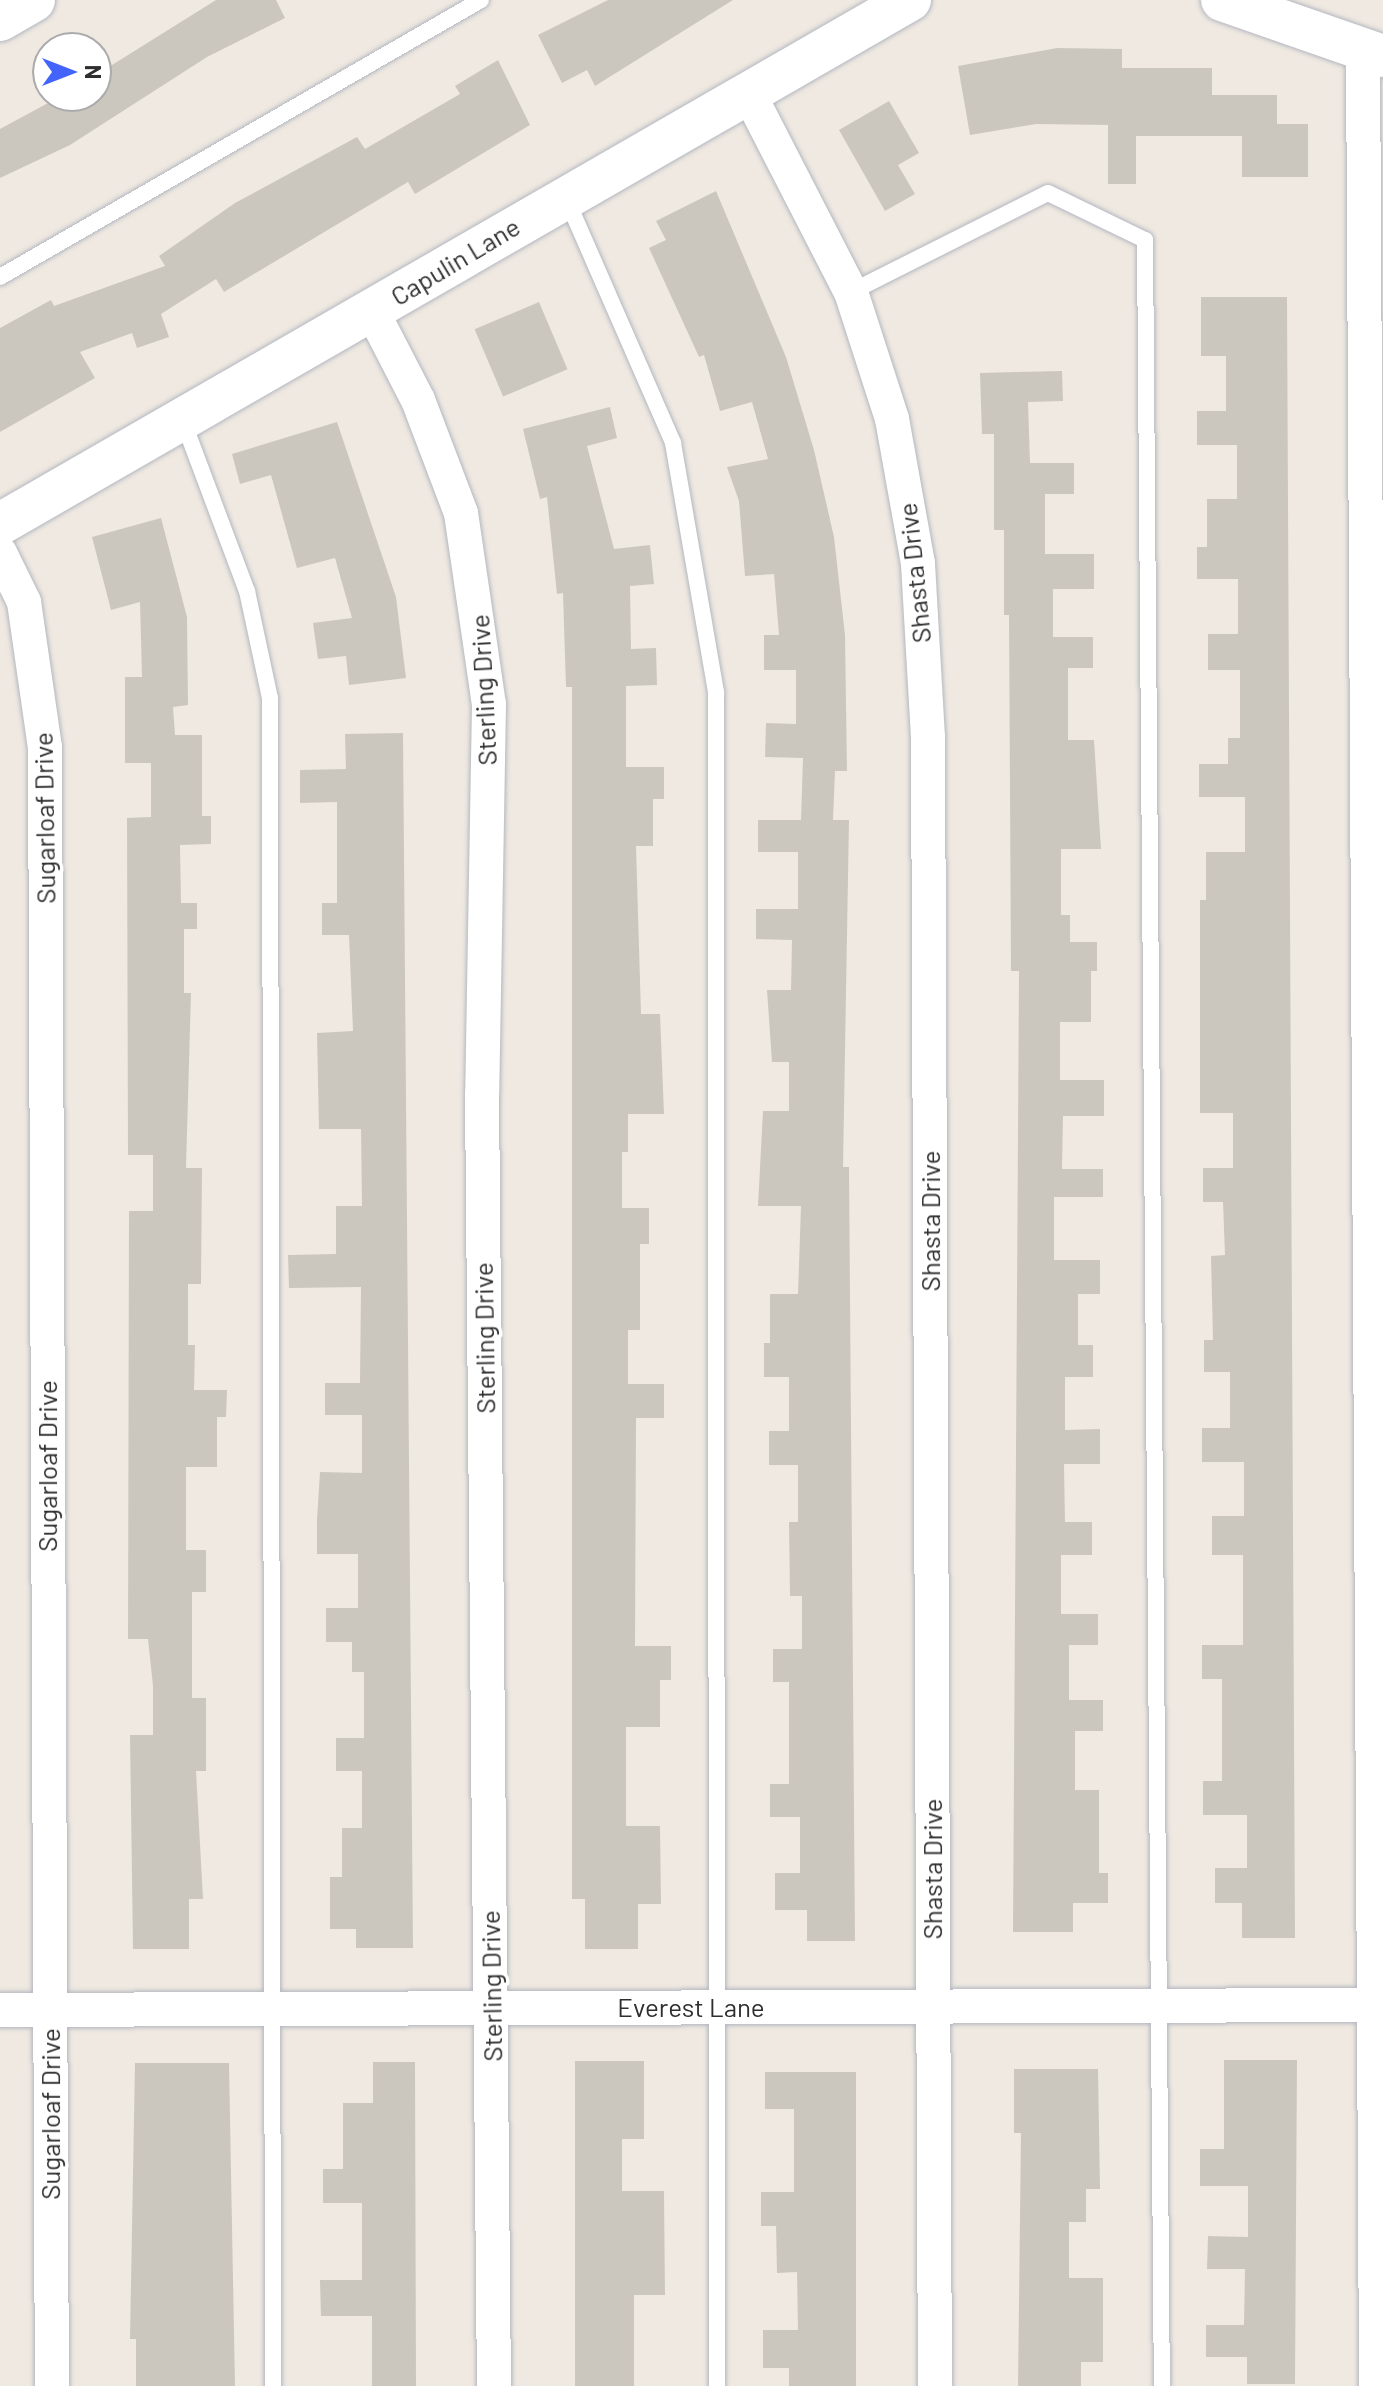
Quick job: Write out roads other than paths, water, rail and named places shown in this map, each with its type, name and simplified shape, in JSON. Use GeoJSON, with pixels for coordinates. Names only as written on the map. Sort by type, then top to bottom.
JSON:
{"type":"FeatureCollection","features":[{"type":"Feature","properties":{"kind":"main road"},"geometry":{"type":"LineString","coordinates":[[0,19],[33,0]]}},
{"type":"Feature","properties":{"kind":"street","name":"Capulin Lane"},"geometry":{"type":"LineString","coordinates":[[0,524],[372,311],[747,90],[910,0]]}},
{"type":"Feature","properties":{"kind":"street"},"geometry":{"type":"LineString","coordinates":[[1222,0],[1293,12],[1373,52],[1378,2005],[1376,2386]]}},
{"type":"Feature","properties":{"kind":"street","name":"Shasta Drive"},"geometry":{"type":"LineString","coordinates":[[747,90],[851,292],[892,419],[918,564],[928,737],[935,2386]]}},
{"type":"Feature","properties":{"kind":"street","name":"Sterling Drive"},"geometry":{"type":"LineString","coordinates":[[372,311],[418,400],[461,513],[489,704],[482,1110],[494,2386]]}},
{"type":"Feature","properties":{"kind":"street","name":"Sugarloaf Drive"},"geometry":{"type":"LineString","coordinates":[[0,553],[24,602],[45,747],[52,2386]]}},
{"type":"Feature","properties":{"kind":"street","name":"Everest Lane"},"geometry":{"type":"LineString","coordinates":[[0,2010],[1378,2005]]}},
{"type":"Feature","properties":{"kind":"lane"},"geometry":{"type":"LineString","coordinates":[[0,277],[481,0]]}},
{"type":"Feature","properties":{"kind":"lane"},"geometry":{"type":"LineString","coordinates":[[851,292],[1048,193],[1145,240],[1162,2386]]}},
{"type":"Feature","properties":{"kind":"lane"},"geometry":{"type":"LineString","coordinates":[[565,195],[673,443],[716,692],[717,2386]]}},
{"type":"Feature","properties":{"kind":"lane"},"geometry":{"type":"LineString","coordinates":[[182,419],[247,591],[270,698],[273,2386]]}}]}
